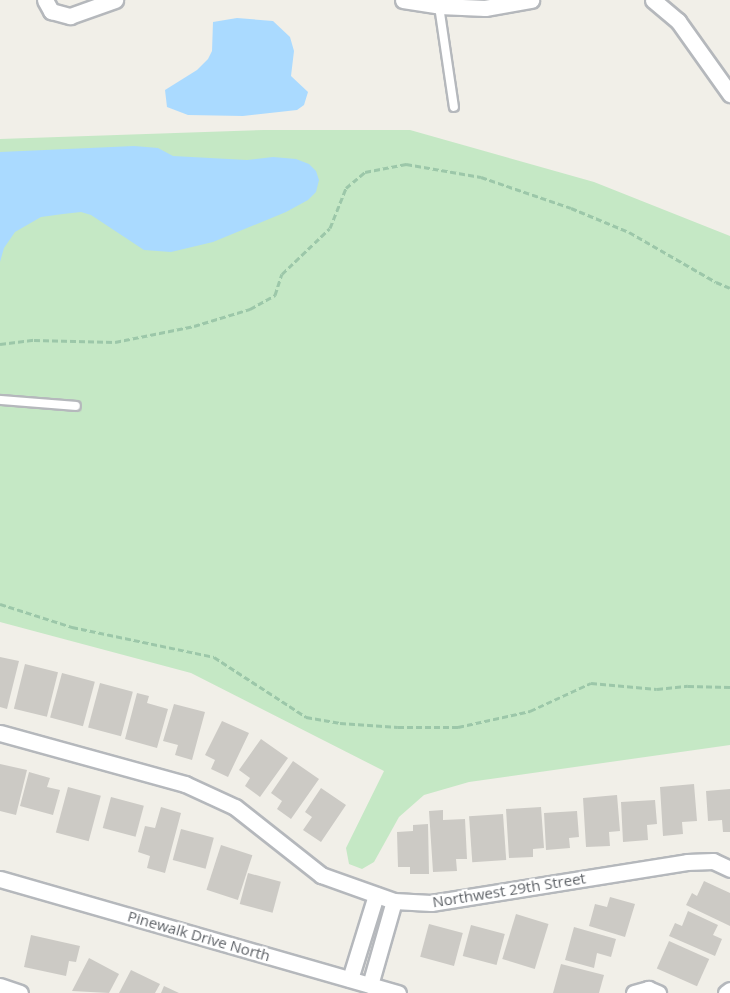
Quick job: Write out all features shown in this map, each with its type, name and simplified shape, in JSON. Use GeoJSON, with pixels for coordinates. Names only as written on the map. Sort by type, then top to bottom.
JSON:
{"type":"FeatureCollection","features":[{"type":"Feature","properties":{"kind":"street"},"geometry":{"type":"LineString","coordinates":[[45,0],[51,11],[70,16],[115,0]]}},
{"type":"Feature","properties":{"kind":"street"},"geometry":{"type":"LineString","coordinates":[[403,0],[439,6],[485,8],[531,0]]}},
{"type":"Feature","properties":{"kind":"street"},"geometry":{"type":"LineString","coordinates":[[653,0],[678,21],[730,94]]}},
{"type":"Feature","properties":{"kind":"street","name":"Northwest 29th Street"},"geometry":{"type":"LineString","coordinates":[[0,734],[185,784],[235,807],[321,875],[394,901],[431,903],[687,862],[713,861],[730,869]]}},
{"type":"Feature","properties":{"kind":"street","name":"Pinewalk Drive North"},"geometry":{"type":"LineString","coordinates":[[0,879],[398,993]]}},
{"type":"Feature","properties":{"kind":"street"},"geometry":{"type":"LineString","coordinates":[[350,979],[376,895]]}},
{"type":"Feature","properties":{"kind":"street"},"geometry":{"type":"LineString","coordinates":[[370,985],[394,901]]}},
{"type":"Feature","properties":{"kind":"street"},"geometry":{"type":"LineString","coordinates":[[0,986],[20,993]]}},
{"type":"Feature","properties":{"kind":"street"},"geometry":{"type":"LineString","coordinates":[[634,993],[648,989],[658,993]]}},
{"type":"Feature","properties":{"kind":"street"},"geometry":{"type":"LineString","coordinates":[[726,993],[730,990]]}},
{"type":"Feature","properties":{"kind":"lane"},"geometry":{"type":"LineString","coordinates":[[439,6],[454,107]]}},
{"type":"Feature","properties":{"kind":"lane"},"geometry":{"type":"LineString","coordinates":[[0,400],[76,406]]}},
{"type":"Feature","properties":{"kind":"path"},"geometry":{"type":"LineString","coordinates":[[0,344],[34,340],[115,342],[194,326],[250,309],[275,295],[282,274],[330,228],[346,188],[365,172],[406,164],[481,177],[540,200],[571,208],[629,232],[730,288]]}},
{"type":"Feature","properties":{"kind":"path"},"geometry":{"type":"LineString","coordinates":[[0,603],[72,627],[214,657],[306,717],[340,723],[398,727],[458,727],[530,711],[591,683],[657,689],[688,686],[730,687]]}},
{"type":"Feature","properties":{"kind":"green space"},"geometry":{"type":"Polygon","coordinates":[[[264,130],[410,130],[594,182],[730,236],[730,745],[469,782],[424,795],[399,817],[374,862],[362,869],[349,864],[346,848],[384,771],[191,673],[0,622],[0,139],[264,130]]]}},
{"type":"Feature","properties":{"kind":"water"},"geometry":{"type":"Polygon","coordinates":[[[237,18],[273,21],[290,37],[294,51],[291,76],[308,92],[304,105],[297,110],[243,116],[188,115],[167,107],[165,90],[197,70],[208,59],[212,51],[213,22],[237,18]]]}},
{"type":"Feature","properties":{"kind":"water"},"geometry":{"type":"Polygon","coordinates":[[[134,146],[158,148],[173,156],[247,160],[273,157],[296,159],[309,164],[316,171],[319,180],[316,192],[308,200],[286,212],[213,242],[171,252],[144,250],[91,215],[81,212],[41,217],[15,232],[4,248],[0,262],[0,152],[134,146]]]}},
{"type":"Feature","properties":{"kind":"building"},"geometry":{"type":"Polygon","coordinates":[[[0,657],[19,661],[7,709],[0,707],[0,657]]]}},
{"type":"Feature","properties":{"kind":"building"},"geometry":{"type":"Polygon","coordinates":[[[25,664],[58,672],[47,717],[14,709],[25,664]]]}},
{"type":"Feature","properties":{"kind":"building"},"geometry":{"type":"Polygon","coordinates":[[[62,673],[95,682],[83,726],[50,717],[62,673]]]}},
{"type":"Feature","properties":{"kind":"building"},"geometry":{"type":"Polygon","coordinates":[[[100,683],[133,692],[121,736],[88,727],[100,683]]]}},
{"type":"Feature","properties":{"kind":"building"},"geometry":{"type":"Polygon","coordinates":[[[137,693],[149,696],[147,703],[168,709],[157,748],[125,739],[137,693]]]}},
{"type":"Feature","properties":{"kind":"building"},"geometry":{"type":"Polygon","coordinates":[[[174,704],[205,712],[192,760],[175,755],[178,745],[163,741],[174,704]]]}},
{"type":"Feature","properties":{"kind":"building"},"geometry":{"type":"Polygon","coordinates":[[[222,721],[249,733],[228,777],[211,769],[215,760],[205,755],[222,721]]]}},
{"type":"Feature","properties":{"kind":"building"},"geometry":{"type":"Polygon","coordinates":[[[261,739],[288,758],[260,797],[245,786],[250,778],[239,770],[261,739]]]}},
{"type":"Feature","properties":{"kind":"building"},"geometry":{"type":"Polygon","coordinates":[[[293,761],[319,779],[291,819],[277,809],[282,801],[271,793],[293,761]]]}},
{"type":"Feature","properties":{"kind":"building"},"geometry":{"type":"Polygon","coordinates":[[[0,764],[27,770],[16,815],[0,811],[0,764]]]}},
{"type":"Feature","properties":{"kind":"building"},"geometry":{"type":"Polygon","coordinates":[[[29,772],[50,778],[47,787],[60,790],[53,815],[20,806],[29,772]]]}},
{"type":"Feature","properties":{"kind":"building"},"geometry":{"type":"Polygon","coordinates":[[[694,784],[697,821],[682,822],[683,834],[663,836],[660,787],[694,784]]]}},
{"type":"Feature","properties":{"kind":"building"},"geometry":{"type":"Polygon","coordinates":[[[68,787],[101,796],[89,841],[56,832],[68,787]]]}},
{"type":"Feature","properties":{"kind":"building"},"geometry":{"type":"Polygon","coordinates":[[[321,788],[346,805],[321,842],[303,830],[312,817],[305,812],[321,788]]]}},
{"type":"Feature","properties":{"kind":"building"},"geometry":{"type":"Polygon","coordinates":[[[730,789],[730,832],[723,832],[722,820],[708,821],[706,791],[730,789]]]}},
{"type":"Feature","properties":{"kind":"building"},"geometry":{"type":"Polygon","coordinates":[[[617,795],[620,831],[609,832],[610,846],[586,847],[583,798],[617,795]]]}},
{"type":"Feature","properties":{"kind":"building"},"geometry":{"type":"Polygon","coordinates":[[[111,797],[144,806],[136,837],[103,828],[111,797]]]}},
{"type":"Feature","properties":{"kind":"building"},"geometry":{"type":"Polygon","coordinates":[[[655,800],[657,824],[647,825],[648,840],[623,842],[621,802],[655,800]]]}},
{"type":"Feature","properties":{"kind":"building"},"geometry":{"type":"Polygon","coordinates":[[[161,807],[181,813],[165,873],[147,868],[150,856],[138,852],[145,826],[155,828],[161,807]]]}},
{"type":"Feature","properties":{"kind":"building"},"geometry":{"type":"Polygon","coordinates":[[[541,807],[544,848],[533,849],[533,857],[509,858],[506,809],[541,807]]]}},
{"type":"Feature","properties":{"kind":"building"},"geometry":{"type":"Polygon","coordinates":[[[443,810],[443,820],[465,819],[467,859],[456,859],[457,871],[433,872],[429,811],[443,810]]]}},
{"type":"Feature","properties":{"kind":"building"},"geometry":{"type":"Polygon","coordinates":[[[577,811],[579,837],[569,838],[570,848],[546,850],[544,813],[577,811]]]}},
{"type":"Feature","properties":{"kind":"building"},"geometry":{"type":"Polygon","coordinates":[[[503,814],[506,860],[472,862],[469,816],[503,814]]]}},
{"type":"Feature","properties":{"kind":"building"},"geometry":{"type":"Polygon","coordinates":[[[428,824],[429,874],[410,874],[410,867],[398,867],[397,832],[413,831],[413,825],[428,824]]]}},
{"type":"Feature","properties":{"kind":"building"},"geometry":{"type":"Polygon","coordinates":[[[181,829],[214,838],[206,869],[173,860],[181,829]]]}},
{"type":"Feature","properties":{"kind":"building"},"geometry":{"type":"Polygon","coordinates":[[[221,845],[252,855],[238,900],[206,890],[221,845]]]}},
{"type":"Feature","properties":{"kind":"building"},"geometry":{"type":"Polygon","coordinates":[[[248,873],[281,882],[273,913],[240,904],[248,873]]]}},
{"type":"Feature","properties":{"kind":"building"},"geometry":{"type":"Polygon","coordinates":[[[704,881],[730,893],[730,926],[686,905],[692,893],[697,896],[704,881]]]}},
{"type":"Feature","properties":{"kind":"building"},"geometry":{"type":"Polygon","coordinates":[[[610,897],[635,904],[625,937],[589,926],[595,904],[607,907],[610,897]]]}},
{"type":"Feature","properties":{"kind":"building"},"geometry":{"type":"Polygon","coordinates":[[[688,911],[718,925],[713,935],[722,939],[715,956],[669,936],[675,923],[682,926],[688,911]]]}},
{"type":"Feature","properties":{"kind":"building"},"geometry":{"type":"Polygon","coordinates":[[[516,914],[549,924],[535,969],[502,959],[516,914]]]}},
{"type":"Feature","properties":{"kind":"building"},"geometry":{"type":"Polygon","coordinates":[[[429,924],[463,933],[454,966],[420,957],[429,924]]]}},
{"type":"Feature","properties":{"kind":"building"},"geometry":{"type":"Polygon","coordinates":[[[471,925],[505,934],[497,965],[463,956],[471,925]]]}},
{"type":"Feature","properties":{"kind":"building"},"geometry":{"type":"Polygon","coordinates":[[[574,927],[616,939],[611,957],[597,953],[594,968],[565,960],[574,927]]]}},
{"type":"Feature","properties":{"kind":"building"},"geometry":{"type":"Polygon","coordinates":[[[31,935],[80,946],[76,962],[69,961],[66,976],[24,967],[31,935]]]}},
{"type":"Feature","properties":{"kind":"building"},"geometry":{"type":"Polygon","coordinates":[[[669,941],[709,959],[697,986],[657,968],[669,941]]]}},
{"type":"Feature","properties":{"kind":"building"},"geometry":{"type":"Polygon","coordinates":[[[89,958],[119,974],[109,993],[72,991],[89,958]]]}},
{"type":"Feature","properties":{"kind":"building"},"geometry":{"type":"Polygon","coordinates":[[[561,964],[604,975],[599,993],[553,993],[561,964]]]}},
{"type":"Feature","properties":{"kind":"building"},"geometry":{"type":"Polygon","coordinates":[[[131,970],[160,984],[155,993],[119,993],[131,970]]]}},
{"type":"Feature","properties":{"kind":"building"},"geometry":{"type":"Polygon","coordinates":[[[164,986],[179,993],[161,993],[164,986]]]}}]}
